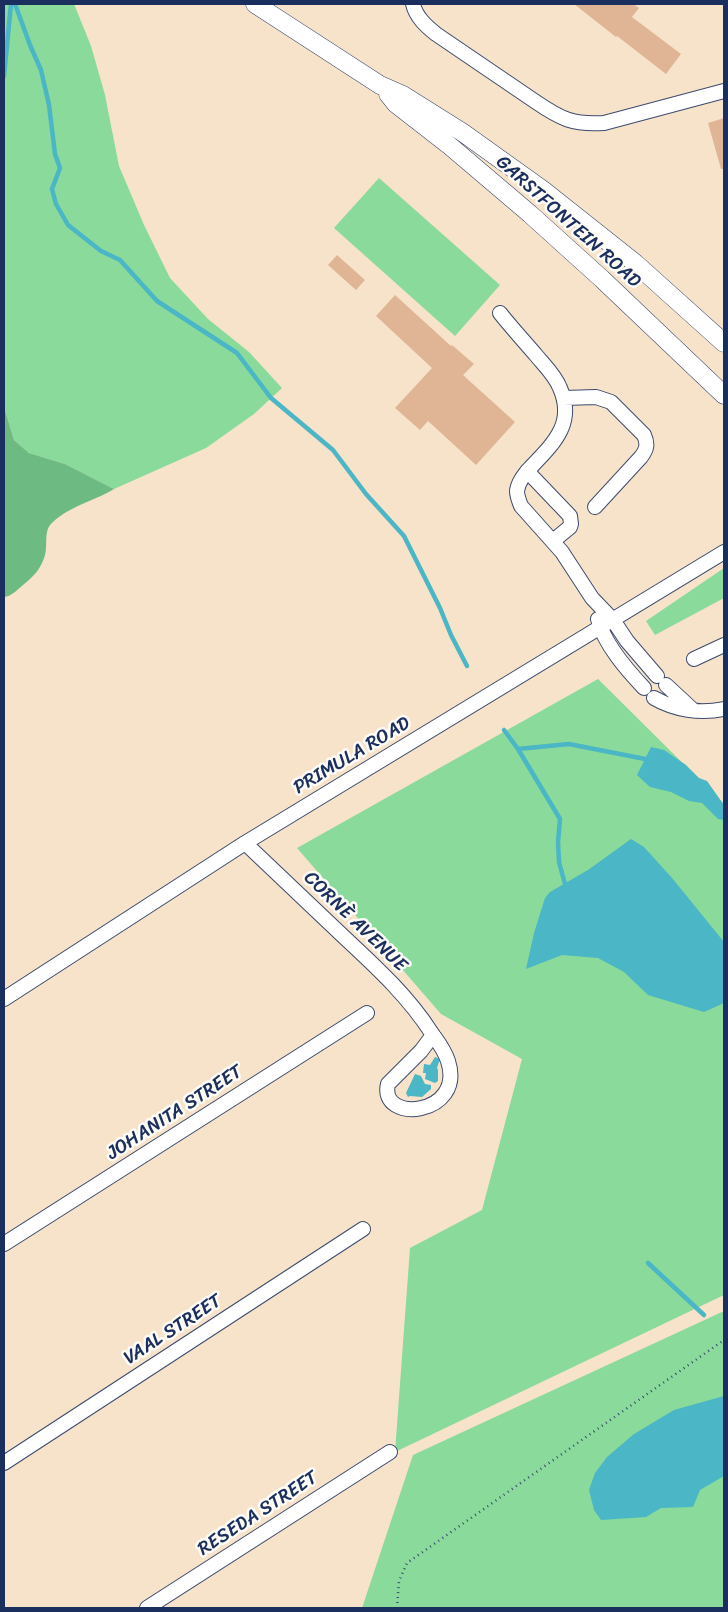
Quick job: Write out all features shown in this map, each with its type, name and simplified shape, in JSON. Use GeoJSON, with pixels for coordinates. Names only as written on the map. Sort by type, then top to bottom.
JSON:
{"type":"FeatureCollection","features":[{"type":"Feature","properties":{"kind":"main road","name":"GARSTFONTEIN ROAD"},"geometry":{"type":"LineString","coordinates":[[254,4],[380,85],[403,95],[462,132],[543,190],[635,262],[724,343]]}},
{"type":"Feature","properties":{"kind":"main road","name":"GARSTFONTEIN ROAD"},"geometry":{"type":"LineString","coordinates":[[380,85],[396,104],[537,220],[724,395]]}},
{"type":"Feature","properties":{"kind":"street"},"geometry":{"type":"LineString","coordinates":[[413,4],[415,11],[424,24],[436,34],[536,102],[567,120],[585,124],[604,123],[724,91]]}},
{"type":"Feature","properties":{"kind":"street"},"geometry":{"type":"LineString","coordinates":[[500,313],[560,385],[566,408],[565,422],[560,433],[527,472],[517,490],[521,506],[554,541],[592,598],[613,620],[636,652],[661,681],[693,710]]}},
{"type":"Feature","properties":{"kind":"street"},"geometry":{"type":"LineString","coordinates":[[564,398],[596,397],[611,402],[644,435],[647,442],[646,450],[641,458],[595,507]]}},
{"type":"Feature","properties":{"kind":"street"},"geometry":{"type":"LineString","coordinates":[[527,472],[570,516],[570,527],[554,541]]}},
{"type":"Feature","properties":{"kind":"street","name":"PRIMULA ROAD"},"geometry":{"type":"LineString","coordinates":[[6,993],[245,843],[724,552]]}},
{"type":"Feature","properties":{"kind":"street"},"geometry":{"type":"LineString","coordinates":[[592,598],[600,628],[621,662],[649,693],[674,708],[708,711],[724,709]]}},
{"type":"Feature","properties":{"kind":"street"},"geometry":{"type":"LineString","coordinates":[[694,659],[724,646]]}},
{"type":"Feature","properties":{"kind":"street"},"geometry":{"type":"LineString","coordinates":[[621,662],[636,652]]}},
{"type":"Feature","properties":{"kind":"street","name":"CORNÈ AVENUE"},"geometry":{"type":"LineString","coordinates":[[245,843],[392,982],[418,1012],[446,1053],[449,1065],[449,1083],[439,1100],[432,1106],[425,1108],[406,1108],[392,1103],[388,1098],[388,1084],[421,1051],[433,1035]]}},
{"type":"Feature","properties":{"kind":"street","name":"JOHANITA STREET"},"geometry":{"type":"LineString","coordinates":[[4,1244],[367,1013]]}},
{"type":"Feature","properties":{"kind":"street","name":"VAAL STREET"},"geometry":{"type":"LineString","coordinates":[[4,1463],[363,1229]]}},
{"type":"Feature","properties":{"kind":"street","name":"RESEDA STREET"},"geometry":{"type":"LineString","coordinates":[[147,1608],[390,1452]]}},
{"type":"Feature","properties":{"kind":"path"},"geometry":{"type":"LineString","coordinates":[[396,1608],[399,1581],[407,1563],[724,1340]]}},
{"type":"Feature","properties":{"kind":"green space"},"geometry":{"type":"Polygon","coordinates":[[[4,4],[74,4],[91,46],[105,95],[119,166],[144,225],[170,278],[208,319],[249,352],[282,388],[254,414],[206,448],[114,489],[65,464],[29,453],[14,440],[4,407],[4,4]]]}},
{"type":"Feature","properties":{"kind":"green space"},"geometry":{"type":"Polygon","coordinates":[[[379,178],[500,285],[455,336],[334,228],[379,178]]]}},
{"type":"Feature","properties":{"kind":"green space"},"geometry":{"type":"Polygon","coordinates":[[[4,407],[14,440],[29,453],[65,464],[114,489],[74,508],[53,522],[48,529],[45,555],[37,572],[16,591],[4,597],[4,407]]]}},
{"type":"Feature","properties":{"kind":"green space"},"geometry":{"type":"Polygon","coordinates":[[[724,568],[724,598],[655,635],[646,621],[724,568]]]}},
{"type":"Feature","properties":{"kind":"green space"},"geometry":{"type":"Polygon","coordinates":[[[598,679],[724,804],[724,1295],[395,1452],[410,1248],[482,1210],[522,1059],[441,1014],[297,848],[598,679]]]}},
{"type":"Feature","properties":{"kind":"green space"},"geometry":{"type":"Polygon","coordinates":[[[724,1311],[724,1608],[362,1608],[413,1455],[724,1311]]]}},
{"type":"Feature","properties":{"kind":"water"},"geometry":{"type":"Polygon","coordinates":[[[651,747],[664,750],[686,765],[699,778],[707,781],[724,805],[724,820],[718,819],[702,803],[689,801],[671,792],[650,787],[637,775],[651,747]]]}},
{"type":"Feature","properties":{"kind":"water"},"geometry":{"type":"Polygon","coordinates":[[[631,839],[644,847],[672,878],[724,942],[724,1003],[704,1012],[648,995],[624,972],[598,958],[562,955],[526,969],[534,933],[545,898],[550,892],[588,870],[631,839]]]}},
{"type":"Feature","properties":{"kind":"water"},"geometry":{"type":"Polygon","coordinates":[[[435,1057],[440,1059],[437,1068],[438,1081],[435,1083],[425,1079],[426,1073],[423,1073],[424,1064],[430,1065],[435,1057]]]}},
{"type":"Feature","properties":{"kind":"water"},"geometry":{"type":"Polygon","coordinates":[[[415,1074],[421,1076],[425,1084],[431,1085],[431,1089],[422,1097],[408,1097],[406,1093],[415,1074]]]}},
{"type":"Feature","properties":{"kind":"water"},"geometry":{"type":"Polygon","coordinates":[[[724,1396],[724,1476],[700,1490],[693,1507],[661,1508],[646,1517],[601,1520],[594,1510],[589,1490],[595,1473],[607,1457],[634,1434],[674,1410],[724,1396]]]}},
{"type":"Feature","properties":{"kind":"building"},"geometry":{"type":"Polygon","coordinates":[[[574,4],[633,4],[639,8],[632,17],[681,54],[666,74],[574,4]]]}},
{"type":"Feature","properties":{"kind":"building"},"geometry":{"type":"Polygon","coordinates":[[[724,118],[724,169],[721,169],[708,123],[724,118]]]}},
{"type":"Feature","properties":{"kind":"building"},"geometry":{"type":"Polygon","coordinates":[[[337,255],[365,280],[356,290],[328,265],[337,255]]]}},
{"type":"Feature","properties":{"kind":"building"},"geometry":{"type":"Polygon","coordinates":[[[395,295],[451,346],[474,364],[463,375],[515,422],[476,465],[428,421],[420,430],[395,408],[432,368],[376,316],[395,295]]]}},
{"type":"Feature","properties":{"kind":"waterway"},"geometry":{"type":"LineString","coordinates":[[4,76],[11,4]]}},
{"type":"Feature","properties":{"kind":"waterway"},"geometry":{"type":"LineString","coordinates":[[15,4],[41,70],[49,105],[55,154],[60,168],[52,189],[56,204],[68,225],[101,251],[120,260],[157,301],[237,353],[271,398],[333,450],[366,494],[404,536],[467,666]]}},
{"type":"Feature","properties":{"kind":"waterway"},"geometry":{"type":"LineString","coordinates":[[504,730],[518,749],[569,744],[649,761]]}},
{"type":"Feature","properties":{"kind":"waterway"},"geometry":{"type":"LineString","coordinates":[[518,749],[560,819],[559,862],[565,884]]}},
{"type":"Feature","properties":{"kind":"waterway"},"geometry":{"type":"LineString","coordinates":[[648,1263],[704,1315]]}}]}
